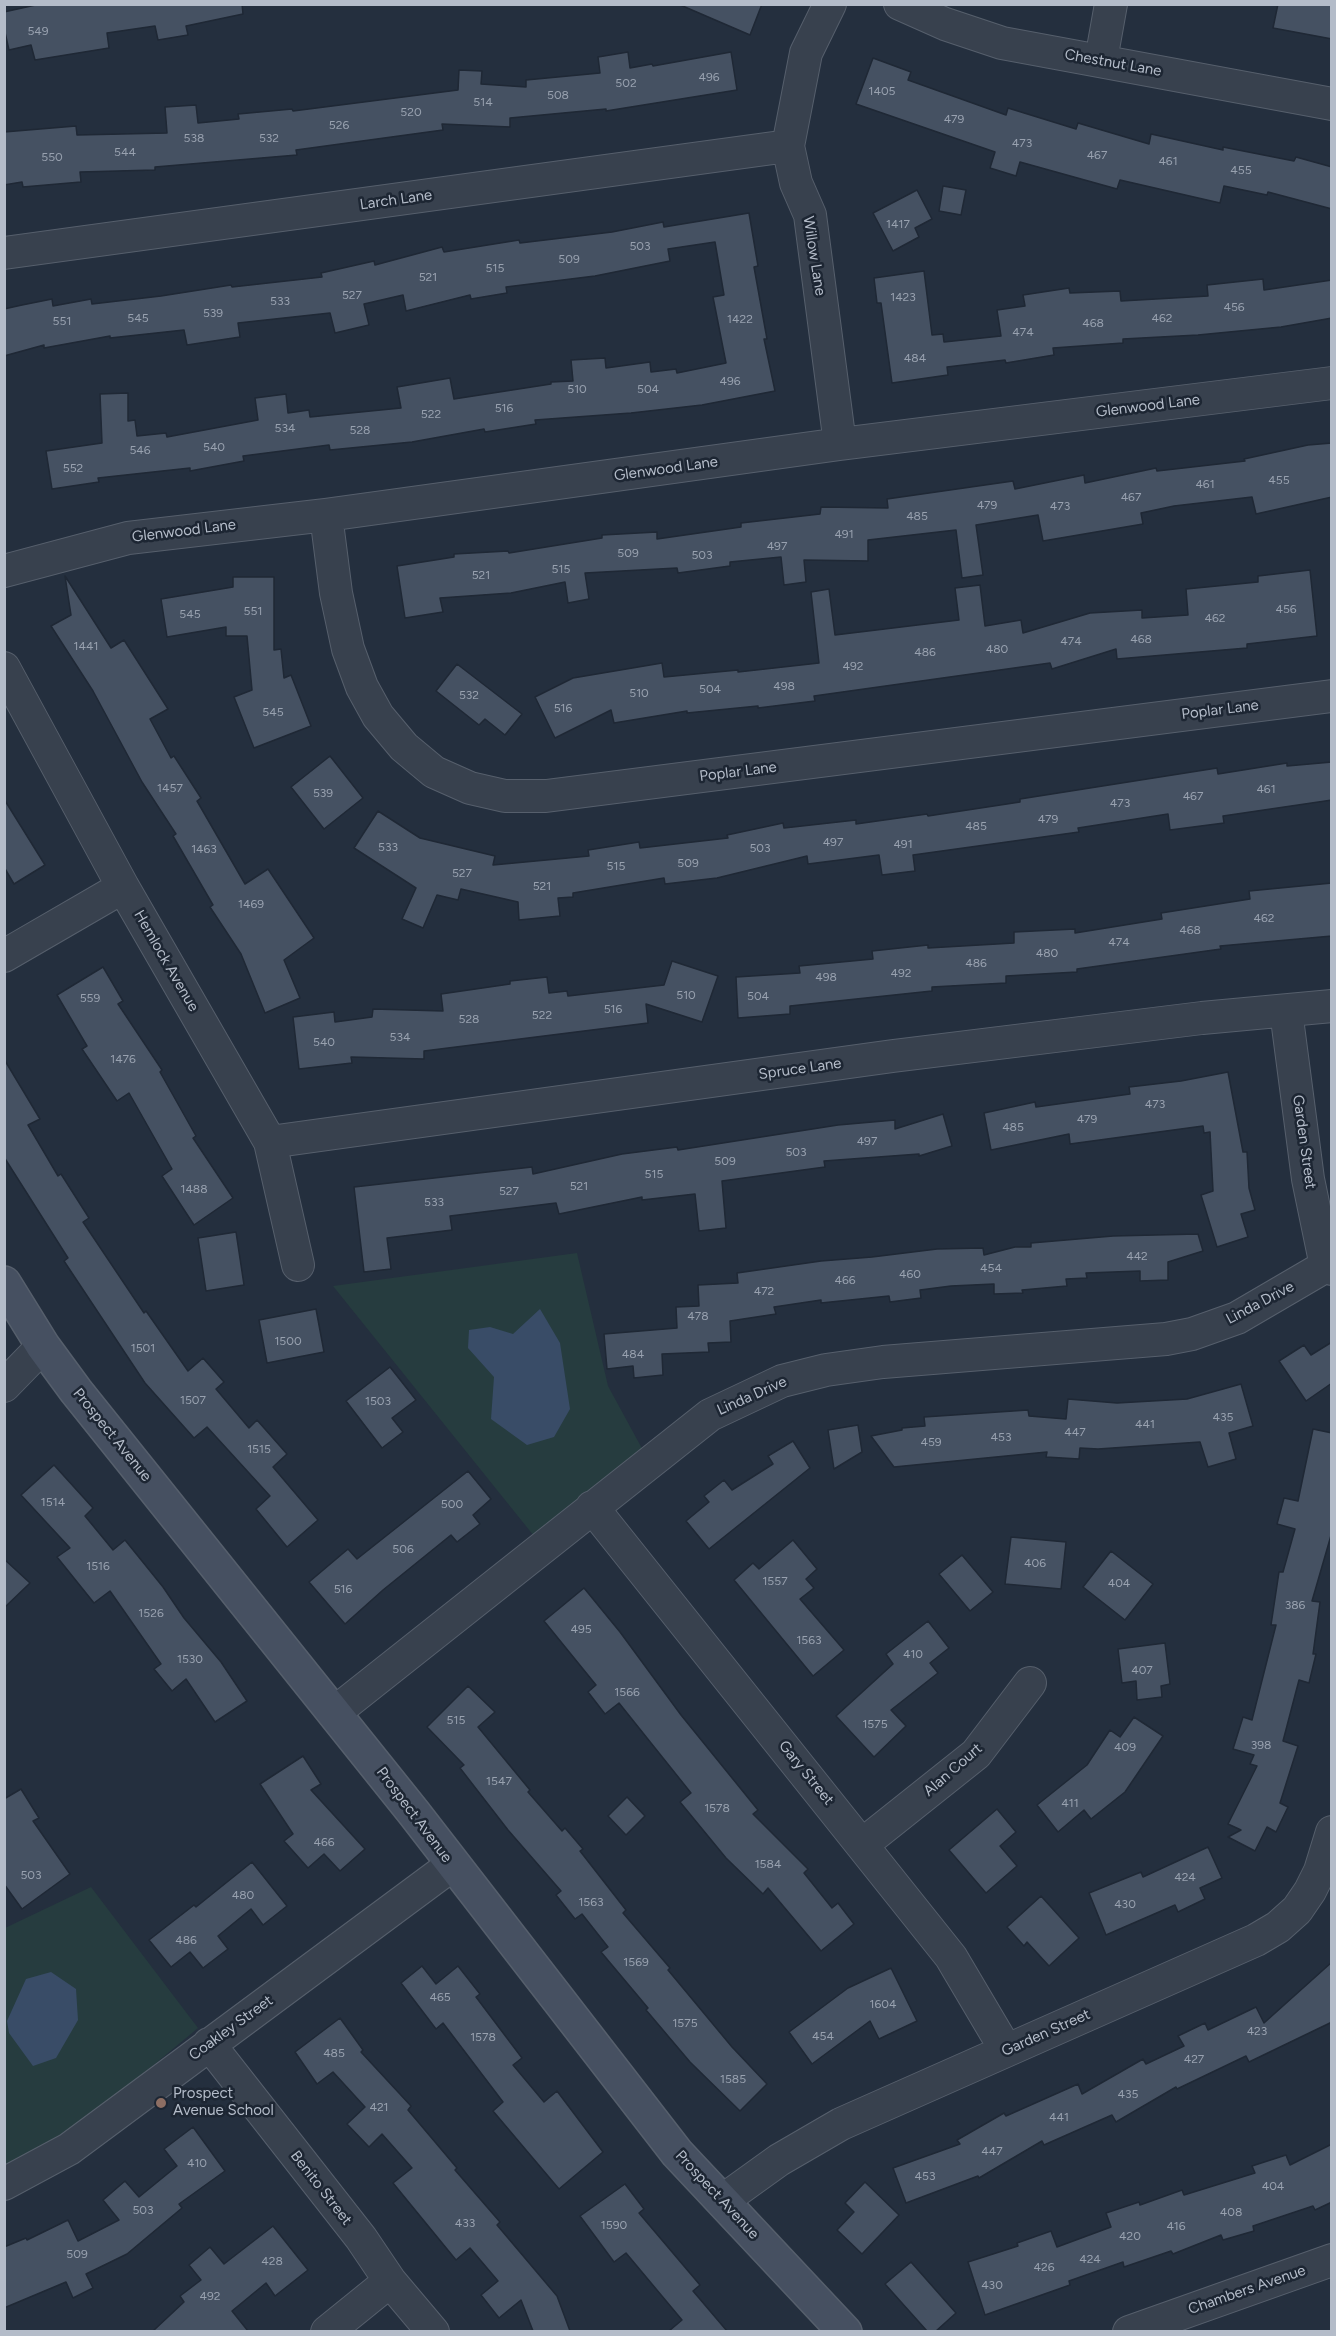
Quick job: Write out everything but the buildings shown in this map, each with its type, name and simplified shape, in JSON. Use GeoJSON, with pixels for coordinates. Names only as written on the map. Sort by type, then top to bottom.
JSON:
{"type":"FeatureCollection","features":[{"type":"Feature","properties":{"kind":"street","name":"Willow Lane"},"geometry":{"type":"LineString","coordinates":[[830,4],[806,53],[788,146],[796,183],[810,215],[840,444]]}},
{"type":"Feature","properties":{"kind":"street","name":"Chestnut Lane"},"geometry":{"type":"LineString","coordinates":[[900,4],[945,24],[1002,43],[1332,104]]}},
{"type":"Feature","properties":{"kind":"street"},"geometry":{"type":"LineString","coordinates":[[1101,60],[1111,4]]}},
{"type":"Feature","properties":{"kind":"street","name":"Larch Lane"},"geometry":{"type":"LineString","coordinates":[[4,253],[788,146]]}},
{"type":"Feature","properties":{"kind":"street","name":"Glenwood Lane"},"geometry":{"type":"LineString","coordinates":[[4,571],[129,538],[326,515],[840,444],[1332,383]]}},
{"type":"Feature","properties":{"kind":"street","name":"Poplar Lane"},"geometry":{"type":"LineString","coordinates":[[326,515],[336,593],[348,649],[362,687],[378,716],[404,747],[434,772],[470,788],[506,796],[546,796],[1332,696]]}},
{"type":"Feature","properties":{"kind":"street","name":"Hemlock Avenue"},"geometry":{"type":"LineString","coordinates":[[4,668],[123,887],[270,1142],[298,1265]]}},
{"type":"Feature","properties":{"kind":"street"},"geometry":{"type":"LineString","coordinates":[[4,956],[123,887]]}},
{"type":"Feature","properties":{"kind":"street","name":"Spruce Lane"},"geometry":{"type":"LineString","coordinates":[[270,1142],[893,1056],[1202,1018],[1332,1006]]}},
{"type":"Feature","properties":{"kind":"street","name":"Garden Street"},"geometry":{"type":"LineString","coordinates":[[1286,1011],[1308,1179],[1329,1268]]}},
{"type":"Feature","properties":{"kind":"street","name":"Linda Drive"},"geometry":{"type":"LineString","coordinates":[[334,1713],[710,1415],[782,1381],[826,1370],[883,1362],[1166,1340],[1192,1334],[1237,1318],[1329,1268]]}},
{"type":"Feature","properties":{"kind":"street","name":"Prospect Avenue"},"geometry":{"type":"LineString","coordinates":[[4,1283],[76,1391],[334,1713],[678,2153],[845,2331]]}},
{"type":"Feature","properties":{"kind":"street"},"geometry":{"type":"LineString","coordinates":[[4,1386],[44,1346]]}},
{"type":"Feature","properties":{"kind":"street","name":"Gary Street"},"geometry":{"type":"LineString","coordinates":[[592,1507],[951,1957],[1006,2050]]}},
{"type":"Feature","properties":{"kind":"street","name":"Alan Court"},"geometry":{"type":"LineString","coordinates":[[863,1844],[976,1754],[1030,1683]]}},
{"type":"Feature","properties":{"kind":"street","name":"Garden Street"},"geometry":{"type":"LineString","coordinates":[[722,2201],[779,2160],[841,2124],[1256,1940],[1278,1927],[1297,1910],[1310,1891],[1320,1870],[1332,1832]]}},
{"type":"Feature","properties":{"kind":"street","name":"Coakley Street"},"geometry":{"type":"LineString","coordinates":[[4,2184],[69,2149],[452,1865]]}},
{"type":"Feature","properties":{"kind":"street","name":"Benito Street"},"geometry":{"type":"LineString","coordinates":[[209,2044],[361,2238],[390,2282],[433,2331]]}},
{"type":"Feature","properties":{"kind":"street","name":"Chambers Avenue"},"geometry":{"type":"LineString","coordinates":[[1129,2331],[1332,2260]]}},
{"type":"Feature","properties":{"kind":"street"},"geometry":{"type":"LineString","coordinates":[[327,2331],[390,2282]]}},
{"type":"Feature","properties":{"kind":"green space"},"geometry":{"type":"Polygon","coordinates":[[[577,1253],[608,1386],[645,1454],[538,1541],[333,1286],[577,1253]]]}},
{"type":"Feature","properties":{"kind":"green space"},"geometry":{"type":"Polygon","coordinates":[[[91,1887],[198,2028],[53,2149],[5,2168],[5,1928],[91,1887]]]}},
{"type":"Feature","properties":{"kind":"water"},"geometry":{"type":"Polygon","coordinates":[[[540,1309],[560,1343],[570,1409],[554,1437],[527,1445],[491,1419],[494,1377],[468,1348],[469,1330],[490,1327],[513,1334],[540,1309]]]}},
{"type":"Feature","properties":{"kind":"water"},"geometry":{"type":"Polygon","coordinates":[[[51,1972],[76,1989],[78,2020],[56,2058],[33,2066],[9,2033],[7,2021],[26,1979],[51,1972]]]}},
{"type":"Feature","properties":{"kind":"place","name":"Prospect Avenue School"},"geometry":{"type":"Point","coordinates":[161,2103]}}]}
